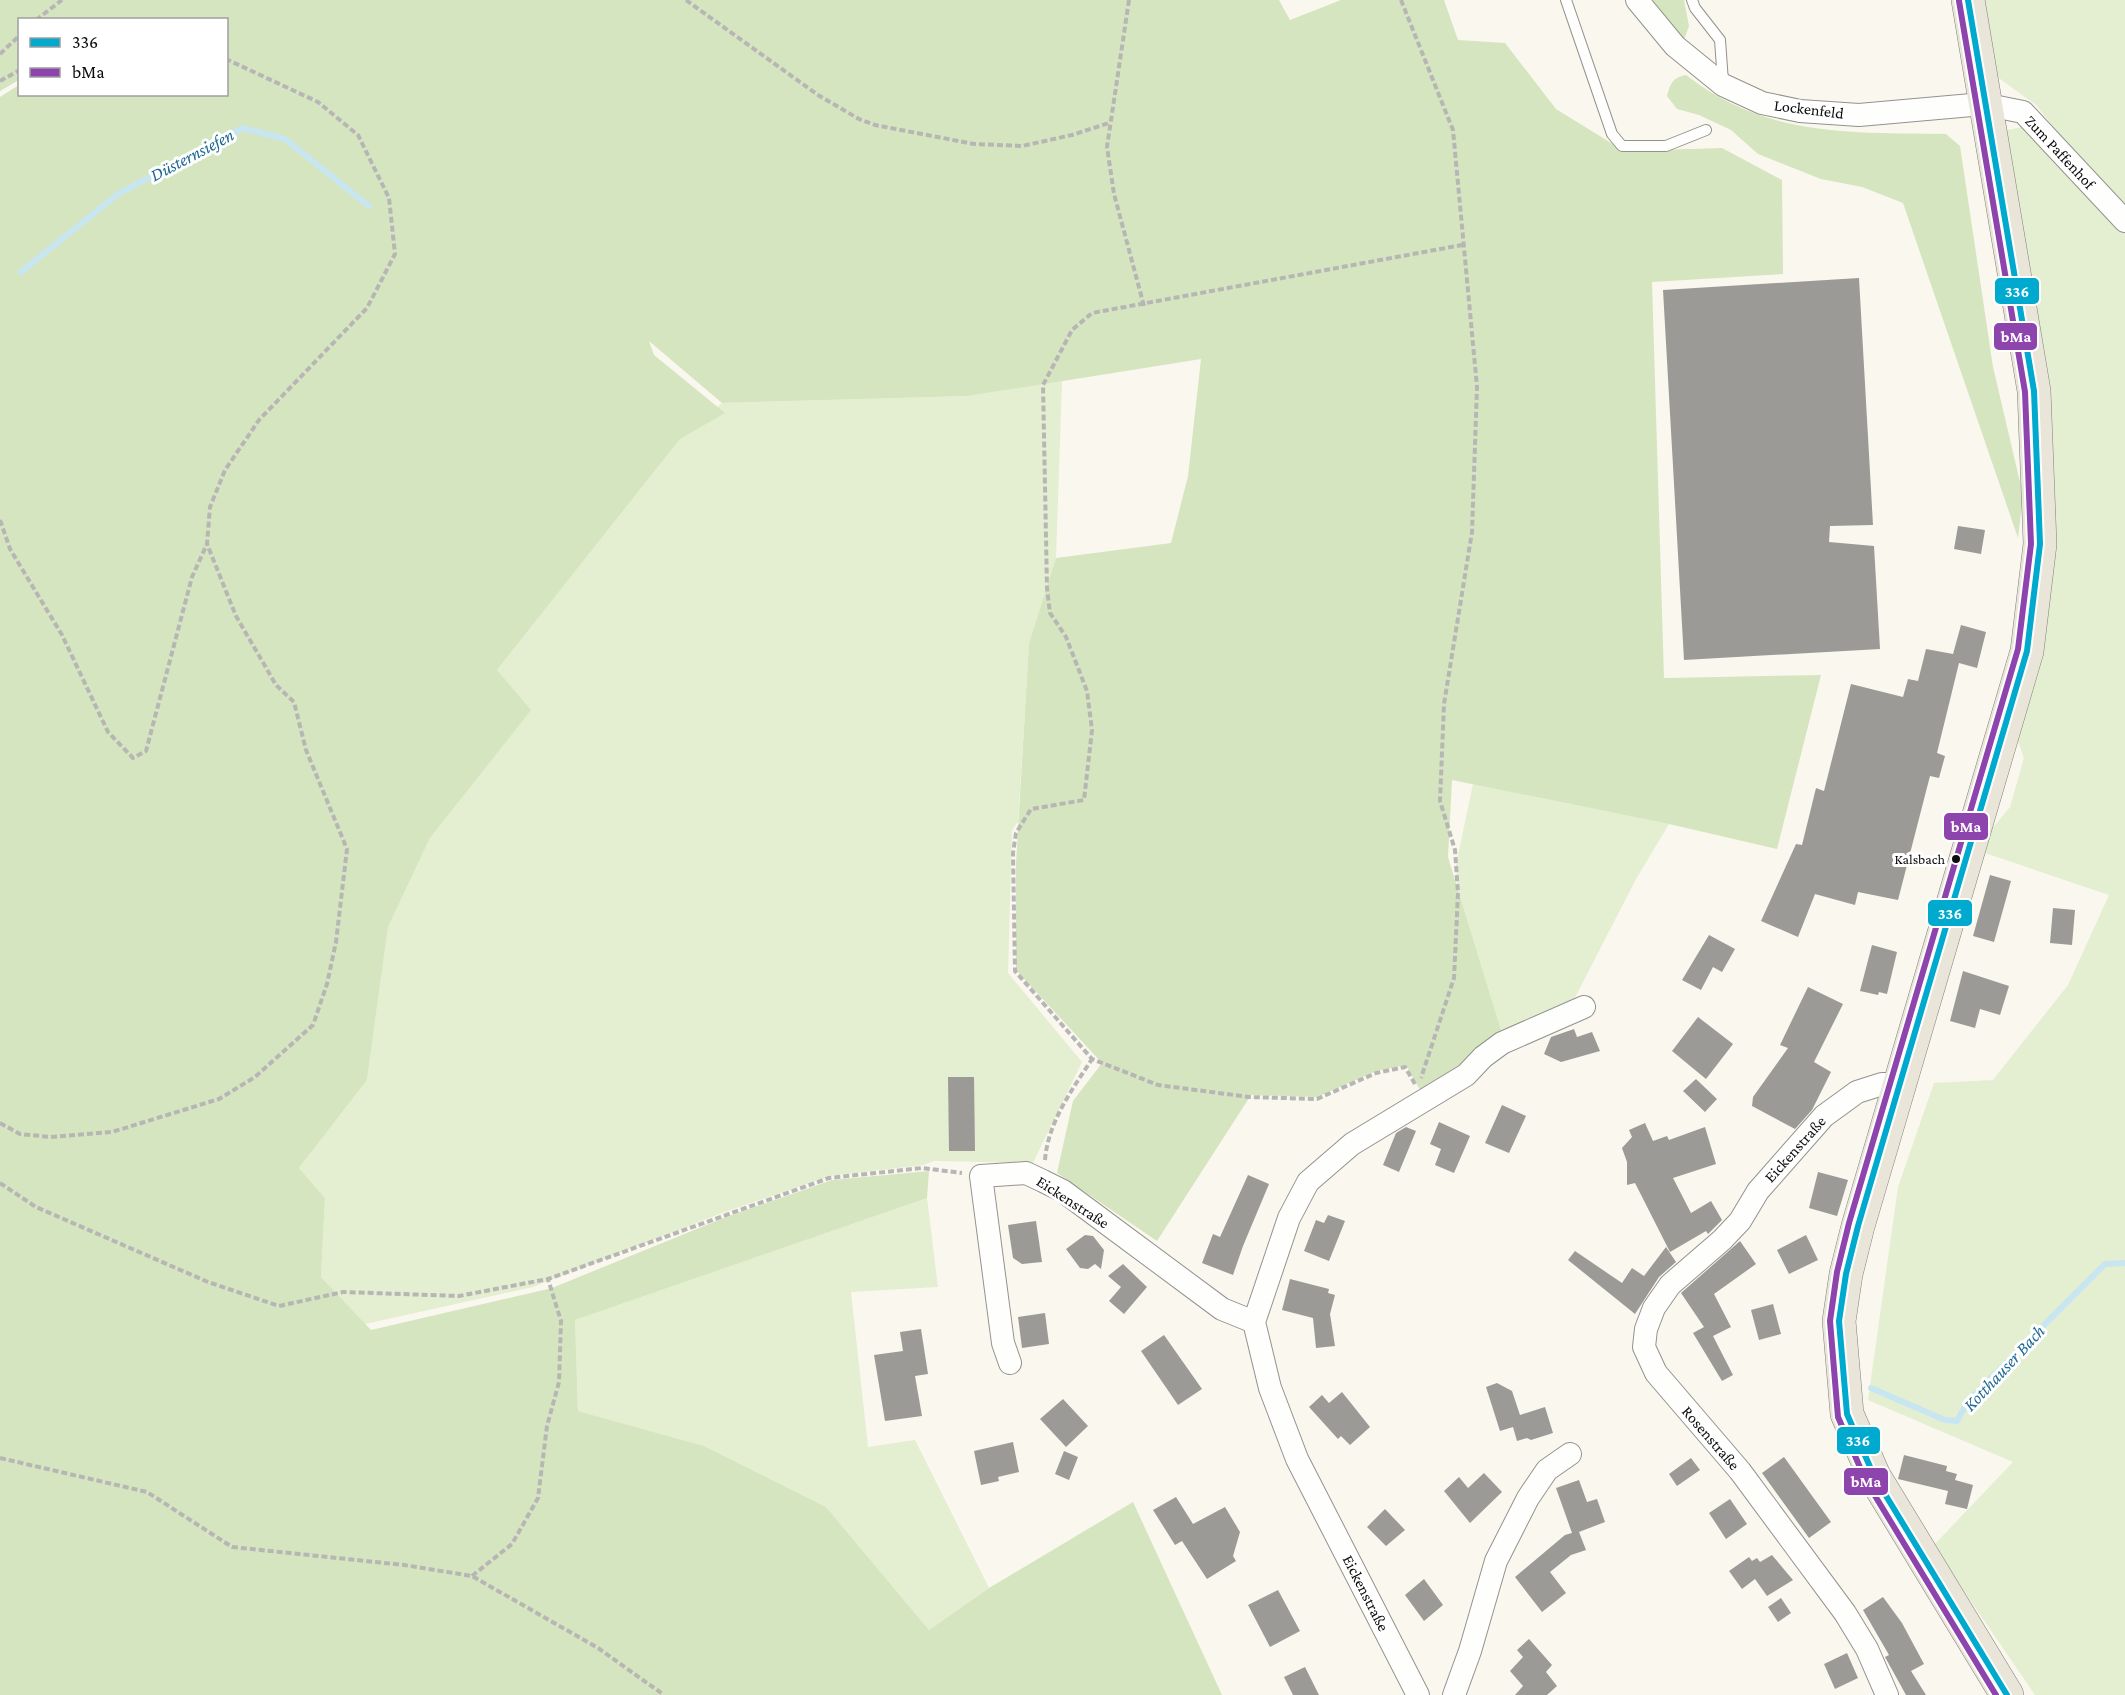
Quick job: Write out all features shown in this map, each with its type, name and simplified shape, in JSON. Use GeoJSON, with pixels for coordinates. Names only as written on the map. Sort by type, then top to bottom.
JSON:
{"type":"FeatureCollection","features":[{"type":"Feature","properties":{"kind":"main road"},"geometry":{"type":"LineString","coordinates":[[1968,0],[1983,104],[2034,391],[2040,544],[2027,651],[1899,1084],[1846,1274],[1839,1321],[1847,1413],[1874,1476],[2007,1695]]}},
{"type":"Feature","properties":{"kind":"street","name":"Lockenfeld"},"geometry":{"type":"LineString","coordinates":[[1637,0],[1675,46],[1723,85],[1762,103],[1859,115],[1983,104]]}},
{"type":"Feature","properties":{"kind":"street","name":"Zum Paffenhof"},"geometry":{"type":"LineString","coordinates":[[1983,104],[2023,112],[2125,221]]}},
{"type":"Feature","properties":{"kind":"street"},"geometry":{"type":"LineString","coordinates":[[1254,1322],[1289,1218],[1308,1182],[1352,1144],[1466,1075],[1502,1043],[1584,1007]]}},
{"type":"Feature","properties":{"kind":"street","name":"Eickenstraße"},"geometry":{"type":"LineString","coordinates":[[1758,1191],[1824,1116],[1857,1092],[1875,1086],[1899,1084]]}},
{"type":"Feature","properties":{"kind":"street","name":"Eickenstraße"},"geometry":{"type":"LineString","coordinates":[[981,1176],[1026,1173],[1063,1191],[1222,1309],[1254,1322],[1270,1388],[1297,1459],[1419,1695]]}},
{"type":"Feature","properties":{"kind":"street"},"geometry":{"type":"LineString","coordinates":[[981,1176],[1004,1343],[1010,1363]]}},
{"type":"Feature","properties":{"kind":"street","name":"Rosenstraße"},"geometry":{"type":"LineString","coordinates":[[1758,1191],[1740,1221],[1722,1240],[1670,1285],[1654,1308],[1646,1329],[1644,1347],[1656,1373],[1740,1471],[1845,1613],[1867,1649],[1887,1695]]}},
{"type":"Feature","properties":{"kind":"street"},"geometry":{"type":"LineString","coordinates":[[1454,1695],[1470,1651],[1496,1561],[1528,1498],[1547,1470],[1570,1454]]}},
{"type":"Feature","properties":{"kind":"lane"},"geometry":{"type":"LineString","coordinates":[[1566,0],[1612,134],[1622,146],[1666,146],[1706,130]]}},
{"type":"Feature","properties":{"kind":"lane"},"geometry":{"type":"LineString","coordinates":[[1692,0],[1695,8],[1720,40],[1723,85]]}},
{"type":"Feature","properties":{"kind":"path"},"geometry":{"type":"LineString","coordinates":[[39,18],[62,0]]}},
{"type":"Feature","properties":{"kind":"path"},"geometry":{"type":"LineString","coordinates":[[686,0],[810,89],[859,120],[875,125],[974,144],[1022,146],[1072,135],[1109,123]]}},
{"type":"Feature","properties":{"kind":"path"},"geometry":{"type":"LineString","coordinates":[[1129,0],[1128,24],[1109,123],[1107,147],[1114,194],[1144,306]]}},
{"type":"Feature","properties":{"kind":"path"},"geometry":{"type":"LineString","coordinates":[[1401,0],[1453,130],[1477,387],[1472,521],[1444,704],[1440,801],[1455,850],[1458,893],[1454,978],[1417,1088],[1405,1067],[1376,1073],[1317,1099],[1249,1097],[1158,1084],[1092,1059],[1015,971],[1013,853],[1016,833],[1031,810],[1084,800],[1092,730],[1087,691],[1076,660],[1066,637],[1050,613],[1047,588],[1043,385],[1072,330],[1092,313],[1144,306],[1462,245]]}},
{"type":"Feature","properties":{"kind":"path"},"geometry":{"type":"LineString","coordinates":[[0,54],[18,37]]}},
{"type":"Feature","properties":{"kind":"path"},"geometry":{"type":"LineString","coordinates":[[0,520],[10,549],[62,635],[108,732],[133,758],[146,751],[192,577],[207,544],[210,507],[225,470],[259,420],[367,308],[395,254],[389,198],[358,135],[318,102],[228,60]]}},
{"type":"Feature","properties":{"kind":"path"},"geometry":{"type":"LineString","coordinates":[[0,81],[18,71]]}},
{"type":"Feature","properties":{"kind":"path"},"geometry":{"type":"LineString","coordinates":[[0,1123],[20,1134],[51,1137],[112,1132],[219,1099],[255,1077],[313,1025],[327,984],[336,942],[347,849],[306,750],[294,702],[276,685],[236,616],[207,544]]}},
{"type":"Feature","properties":{"kind":"path"},"geometry":{"type":"LineString","coordinates":[[1043,1181],[1047,1140],[1068,1095],[1092,1059]]}},
{"type":"Feature","properties":{"kind":"path"},"geometry":{"type":"LineString","coordinates":[[0,1183],[36,1207],[208,1282],[279,1306],[343,1292],[459,1296],[548,1279],[829,1178],[922,1168],[981,1176]]}},
{"type":"Feature","properties":{"kind":"path"},"geometry":{"type":"LineString","coordinates":[[472,1576],[512,1544],[538,1498],[547,1426],[559,1382],[561,1321],[548,1279]]}},
{"type":"Feature","properties":{"kind":"path"},"geometry":{"type":"LineString","coordinates":[[0,1458],[147,1492],[232,1547],[404,1565],[472,1576],[598,1648],[664,1695]]}},
{"type":"Feature","properties":{"kind":"green space"},"geometry":{"type":"Polygon","coordinates":[[[0,0],[1279,0],[1290,20],[1341,0],[1444,0],[1458,40],[1505,43],[1556,109],[1624,151],[1722,148],[1782,180],[1783,274],[1652,282],[1664,678],[1821,675],[1777,849],[1669,824],[1452,780],[1448,857],[1504,1040],[1420,1090],[1406,1065],[1376,1071],[1317,1097],[1251,1095],[1157,1241],[1057,1173],[1073,1101],[1102,1063],[1016,970],[1016,863],[1029,643],[1056,558],[1171,543],[1188,476],[1201,359],[968,396],[722,403],[649,341],[654,355],[725,413],[680,439],[497,670],[531,710],[430,838],[388,927],[367,1080],[299,1168],[325,1198],[321,1277],[371,1330],[552,1288],[726,1217],[832,1180],[929,1171],[927,1198],[575,1320],[578,1411],[704,1446],[826,1507],[929,1630],[989,1588],[1133,1502],[1222,1695],[0,1695],[0,97],[18,86],[18,96],[228,96],[228,18],[18,18],[18,81],[0,91],[0,0]]]}},
{"type":"Feature","properties":{"kind":"green space"},"geometry":{"type":"Polygon","coordinates":[[[1653,0],[1684,0],[1689,26],[1684,40],[1661,21],[1653,0]]]}},
{"type":"Feature","properties":{"kind":"green space"},"geometry":{"type":"Polygon","coordinates":[[[1979,0],[2125,0],[2125,206],[2081,162],[2036,105],[1989,71],[1979,0]]]}},
{"type":"Feature","properties":{"kind":"green space"},"geometry":{"type":"Polygon","coordinates":[[[1686,75],[1716,96],[1747,111],[1779,121],[1843,131],[1946,134],[1960,146],[1993,367],[2023,495],[2018,538],[1903,203],[1862,187],[1821,179],[1758,154],[1731,130],[1699,115],[1677,109],[1667,96],[1669,88],[1678,77],[1686,75]]]}},
{"type":"Feature","properties":{"kind":"green space"},"geometry":{"type":"Polygon","coordinates":[[[2022,127],[2125,229],[2125,1695],[2035,1695],[1933,1546],[2013,1462],[1868,1400],[1898,1187],[1934,1083],[1993,1080],[2068,985],[2109,895],[1985,853],[1991,830],[2010,807],[2024,758],[2016,736],[2037,663],[2056,547],[2046,411],[2003,131],[2022,127]]]}},
{"type":"Feature","properties":{"kind":"green space"},"geometry":{"type":"Polygon","coordinates":[[[1062,381],[1056,558],[1029,643],[1018,822],[1012,830],[1008,973],[1082,1062],[1033,1163],[934,1161],[923,1165],[830,1176],[722,1213],[533,1287],[365,1324],[321,1277],[325,1198],[299,1168],[367,1080],[388,927],[430,838],[530,710],[497,670],[680,439],[722,403],[968,396],[1062,381]]]}},
{"type":"Feature","properties":{"kind":"green space"},"geometry":{"type":"Polygon","coordinates":[[[1473,784],[1669,824],[1636,879],[1564,1019],[1504,1040],[1457,886],[1456,865],[1473,784]]]}},
{"type":"Feature","properties":{"kind":"green space"},"geometry":{"type":"Polygon","coordinates":[[[927,1198],[938,1287],[851,1292],[868,1447],[915,1440],[989,1588],[929,1630],[826,1507],[704,1446],[578,1411],[575,1320],[927,1198]]]}},
{"type":"Feature","properties":{"kind":"building"},"geometry":{"type":"Polygon","coordinates":[[[1859,278],[1873,525],[1830,526],[1829,542],[1874,546],[1880,649],[1684,660],[1663,290],[1859,278]]]}},
{"type":"Feature","properties":{"kind":"building"},"geometry":{"type":"Polygon","coordinates":[[[1958,526],[1985,530],[1981,554],[1954,549],[1958,526]]]}},
{"type":"Feature","properties":{"kind":"building"},"geometry":{"type":"Polygon","coordinates":[[[1961,625],[1986,632],[1977,668],[1959,663],[1937,753],[1945,756],[1939,778],[1930,776],[1898,900],[1858,892],[1855,905],[1815,894],[1798,937],[1761,921],[1796,844],[1802,845],[1816,788],[1824,791],[1851,684],[1903,697],[1908,679],[1918,681],[1926,649],[1953,654],[1961,625]]]}},
{"type":"Feature","properties":{"kind":"building"},"geometry":{"type":"Polygon","coordinates":[[[1990,875],[2011,881],[1994,942],[1973,936],[1990,875]]]}},
{"type":"Feature","properties":{"kind":"building"},"geometry":{"type":"Polygon","coordinates":[[[2053,908],[2075,910],[2072,945],[2050,943],[2053,908]]]}},
{"type":"Feature","properties":{"kind":"building"},"geometry":{"type":"Polygon","coordinates":[[[1709,935],[1735,949],[1722,972],[1713,967],[1701,990],[1682,980],[1709,935]]]}},
{"type":"Feature","properties":{"kind":"building"},"geometry":{"type":"Polygon","coordinates":[[[1872,945],[1897,952],[1887,994],[1879,992],[1878,995],[1860,991],[1872,945]]]}},
{"type":"Feature","properties":{"kind":"building"},"geometry":{"type":"Polygon","coordinates":[[[1963,971],[2009,986],[2000,1015],[1980,1009],[1975,1028],[1950,1021],[1963,971]]]}},
{"type":"Feature","properties":{"kind":"building"},"geometry":{"type":"Polygon","coordinates":[[[1808,987],[1843,1004],[1814,1062],[1831,1072],[1812,1110],[1795,1129],[1752,1106],[1753,1097],[1788,1048],[1780,1045],[1808,987]]]}},
{"type":"Feature","properties":{"kind":"building"},"geometry":{"type":"Polygon","coordinates":[[[1698,1017],[1733,1044],[1706,1079],[1672,1051],[1698,1017]]]}},
{"type":"Feature","properties":{"kind":"building"},"geometry":{"type":"Polygon","coordinates":[[[1574,1029],[1577,1037],[1592,1032],[1600,1051],[1561,1062],[1544,1054],[1551,1037],[1574,1029]]]}},
{"type":"Feature","properties":{"kind":"building"},"geometry":{"type":"Polygon","coordinates":[[[948,1077],[974,1077],[975,1151],[949,1151],[948,1077]]]}},
{"type":"Feature","properties":{"kind":"building"},"geometry":{"type":"Polygon","coordinates":[[[1696,1079],[1717,1099],[1705,1112],[1683,1091],[1696,1079]]]}},
{"type":"Feature","properties":{"kind":"building"},"geometry":{"type":"Polygon","coordinates":[[[1502,1105],[1526,1116],[1509,1153],[1485,1143],[1502,1105]]]}},
{"type":"Feature","properties":{"kind":"building"},"geometry":{"type":"Polygon","coordinates":[[[1439,1122],[1470,1136],[1454,1173],[1435,1165],[1441,1149],[1430,1144],[1439,1122]]]}},
{"type":"Feature","properties":{"kind":"building"},"geometry":{"type":"Polygon","coordinates":[[[1645,1123],[1653,1141],[1667,1136],[1669,1140],[1705,1127],[1716,1164],[1673,1178],[1691,1213],[1711,1201],[1722,1220],[1708,1234],[1706,1231],[1670,1252],[1635,1183],[1627,1185],[1627,1162],[1622,1148],[1632,1137],[1629,1130],[1645,1123]]]}},
{"type":"Feature","properties":{"kind":"building"},"geometry":{"type":"Polygon","coordinates":[[[1406,1127],[1416,1131],[1399,1172],[1383,1165],[1396,1133],[1406,1127]]]}},
{"type":"Feature","properties":{"kind":"building"},"geometry":{"type":"Polygon","coordinates":[[[1818,1172],[1848,1180],[1837,1216],[1809,1208],[1818,1172]]]}},
{"type":"Feature","properties":{"kind":"building"},"geometry":{"type":"Polygon","coordinates":[[[1248,1175],[1269,1184],[1233,1275],[1202,1263],[1213,1234],[1220,1237],[1248,1175]]]}},
{"type":"Feature","properties":{"kind":"building"},"geometry":{"type":"Polygon","coordinates":[[[1328,1215],[1345,1221],[1329,1261],[1304,1251],[1316,1220],[1324,1223],[1328,1215]]]}},
{"type":"Feature","properties":{"kind":"building"},"geometry":{"type":"Polygon","coordinates":[[[1036,1221],[1042,1262],[1022,1264],[1013,1258],[1008,1225],[1036,1221]]]}},
{"type":"Feature","properties":{"kind":"building"},"geometry":{"type":"Polygon","coordinates":[[[1085,1235],[1093,1236],[1104,1250],[1101,1269],[1095,1264],[1088,1269],[1080,1268],[1066,1249],[1085,1235]]]}},
{"type":"Feature","properties":{"kind":"building"},"geometry":{"type":"Polygon","coordinates":[[[1806,1235],[1818,1260],[1789,1274],[1777,1250],[1806,1235]]]}},
{"type":"Feature","properties":{"kind":"building"},"geometry":{"type":"Polygon","coordinates":[[[1740,1241],[1756,1264],[1714,1294],[1731,1327],[1713,1336],[1733,1375],[1722,1381],[1693,1333],[1704,1327],[1681,1293],[1740,1241]]]}},
{"type":"Feature","properties":{"kind":"building"},"geometry":{"type":"Polygon","coordinates":[[[1666,1247],[1676,1262],[1659,1277],[1635,1314],[1568,1260],[1575,1251],[1622,1283],[1632,1268],[1644,1276],[1666,1247]]]}},
{"type":"Feature","properties":{"kind":"building"},"geometry":{"type":"Polygon","coordinates":[[[1123,1264],[1147,1287],[1124,1314],[1109,1301],[1121,1287],[1108,1276],[1123,1264]]]}},
{"type":"Feature","properties":{"kind":"building"},"geometry":{"type":"Polygon","coordinates":[[[1290,1279],[1329,1289],[1328,1293],[1335,1295],[1330,1314],[1335,1346],[1316,1348],[1313,1318],[1282,1310],[1290,1279]]]}},
{"type":"Feature","properties":{"kind":"building"},"geometry":{"type":"Polygon","coordinates":[[[1773,1304],[1781,1334],[1759,1340],[1751,1310],[1773,1304]]]}},
{"type":"Feature","properties":{"kind":"building"},"geometry":{"type":"Polygon","coordinates":[[[1045,1313],[1049,1344],[1022,1348],[1018,1317],[1045,1313]]]}},
{"type":"Feature","properties":{"kind":"building"},"geometry":{"type":"Polygon","coordinates":[[[921,1329],[928,1374],[915,1376],[922,1416],[885,1421],[874,1355],[903,1351],[900,1332],[921,1329]]]}},
{"type":"Feature","properties":{"kind":"building"},"geometry":{"type":"Polygon","coordinates":[[[1164,1335],[1202,1389],[1178,1405],[1141,1351],[1164,1335]]]}},
{"type":"Feature","properties":{"kind":"building"},"geometry":{"type":"Polygon","coordinates":[[[1497,1383],[1512,1391],[1520,1415],[1545,1407],[1553,1433],[1531,1440],[1527,1438],[1517,1441],[1513,1427],[1500,1431],[1486,1387],[1497,1383]]]}},
{"type":"Feature","properties":{"kind":"building"},"geometry":{"type":"Polygon","coordinates":[[[1342,1392],[1370,1427],[1350,1445],[1341,1436],[1338,1439],[1309,1407],[1322,1395],[1329,1403],[1342,1392]]]}},
{"type":"Feature","properties":{"kind":"building"},"geometry":{"type":"Polygon","coordinates":[[[1063,1399],[1088,1426],[1066,1447],[1040,1419],[1063,1399]]]}},
{"type":"Feature","properties":{"kind":"building"},"geometry":{"type":"Polygon","coordinates":[[[1013,1442],[1019,1472],[998,1477],[999,1481],[981,1485],[974,1451],[1013,1442]]]}},
{"type":"Feature","properties":{"kind":"building"},"geometry":{"type":"Polygon","coordinates":[[[1064,1451],[1078,1457],[1069,1480],[1055,1474],[1064,1451]]]}},
{"type":"Feature","properties":{"kind":"building"},"geometry":{"type":"Polygon","coordinates":[[[1904,1455],[1947,1466],[1946,1471],[1957,1474],[1955,1480],[1973,1485],[1967,1509],[1945,1504],[1948,1491],[1898,1479],[1904,1455]]]}},
{"type":"Feature","properties":{"kind":"building"},"geometry":{"type":"Polygon","coordinates":[[[1784,1457],[1831,1522],[1809,1538],[1762,1473],[1784,1457]]]}},
{"type":"Feature","properties":{"kind":"building"},"geometry":{"type":"Polygon","coordinates":[[[1691,1458],[1700,1470],[1677,1486],[1669,1474],[1691,1458]]]}},
{"type":"Feature","properties":{"kind":"building"},"geometry":{"type":"Polygon","coordinates":[[[1484,1473],[1502,1492],[1470,1523],[1444,1491],[1459,1477],[1468,1488],[1484,1473]]]}},
{"type":"Feature","properties":{"kind":"building"},"geometry":{"type":"Polygon","coordinates":[[[1579,1480],[1587,1502],[1597,1499],[1605,1522],[1579,1532],[1586,1550],[1571,1555],[1550,1572],[1566,1593],[1542,1612],[1515,1577],[1565,1535],[1572,1533],[1556,1488],[1579,1480]]]}},
{"type":"Feature","properties":{"kind":"building"},"geometry":{"type":"Polygon","coordinates":[[[1176,1497],[1193,1524],[1225,1507],[1240,1532],[1233,1556],[1236,1561],[1207,1579],[1182,1541],[1175,1545],[1153,1510],[1176,1497]]]}},
{"type":"Feature","properties":{"kind":"building"},"geometry":{"type":"Polygon","coordinates":[[[1730,1499],[1747,1524],[1726,1539],[1709,1513],[1730,1499]]]}},
{"type":"Feature","properties":{"kind":"building"},"geometry":{"type":"Polygon","coordinates":[[[1385,1509],[1405,1530],[1386,1546],[1367,1527],[1385,1509]]]}},
{"type":"Feature","properties":{"kind":"building"},"geometry":{"type":"Polygon","coordinates":[[[1772,1555],[1793,1580],[1767,1596],[1755,1579],[1742,1589],[1729,1571],[1749,1557],[1752,1561],[1757,1558],[1760,1562],[1772,1555]]]}},
{"type":"Feature","properties":{"kind":"building"},"geometry":{"type":"Polygon","coordinates":[[[1424,1579],[1443,1605],[1424,1621],[1405,1595],[1424,1579]]]}},
{"type":"Feature","properties":{"kind":"building"},"geometry":{"type":"Polygon","coordinates":[[[1278,1590],[1300,1631],[1270,1647],[1248,1605],[1278,1590]]]}},
{"type":"Feature","properties":{"kind":"building"},"geometry":{"type":"Polygon","coordinates":[[[1883,1597],[1902,1623],[1924,1664],[1911,1671],[1926,1695],[1906,1695],[1885,1657],[1889,1655],[1863,1610],[1883,1597]]]}},
{"type":"Feature","properties":{"kind":"building"},"geometry":{"type":"Polygon","coordinates":[[[1781,1598],[1791,1613],[1778,1622],[1768,1607],[1781,1598]]]}},
{"type":"Feature","properties":{"kind":"building"},"geometry":{"type":"Polygon","coordinates":[[[1529,1639],[1552,1665],[1546,1672],[1557,1686],[1547,1695],[1515,1695],[1523,1686],[1510,1671],[1523,1657],[1517,1650],[1529,1639]]]}},
{"type":"Feature","properties":{"kind":"building"},"geometry":{"type":"Polygon","coordinates":[[[1847,1653],[1858,1678],[1835,1689],[1824,1664],[1847,1653]]]}},
{"type":"Feature","properties":{"kind":"building"},"geometry":{"type":"Polygon","coordinates":[[[1305,1667],[1319,1695],[1293,1695],[1284,1677],[1305,1667]]]}},
{"type":"Feature","properties":{"kind":"waterway","name":"Düsternsiefen"},"geometry":{"type":"LineString","coordinates":[[21,272],[118,194],[243,128],[285,139],[369,206]]}},
{"type":"Feature","properties":{"kind":"waterway","name":"Kotthauser Bach"},"geometry":{"type":"LineString","coordinates":[[1871,1388],[1945,1420],[1957,1421],[1968,1401],[2105,1264],[2125,1263]]}},
{"type":"Feature","properties":{"kind":"transit line","name":"336"},"geometry":{"type":"LineString","coordinates":[[1968,0],[2034,391],[2040,544],[2027,651],[1858,1226],[1846,1274],[1839,1321],[1847,1414],[1874,1476],[2007,1695]]}},
{"type":"Feature","properties":{"kind":"transit line","name":"bMa"},"geometry":{"type":"LineString","coordinates":[[1959,1],[2025,392],[2031,544],[2018,649],[1849,1223],[1837,1272],[1830,1321],[1838,1417],[1866,1481],[1996,1695]]}},
{"type":"Feature","properties":{"kind":"place","name":"Kalsbach"},"geometry":{"type":"Point","coordinates":[1956,859]}}]}
